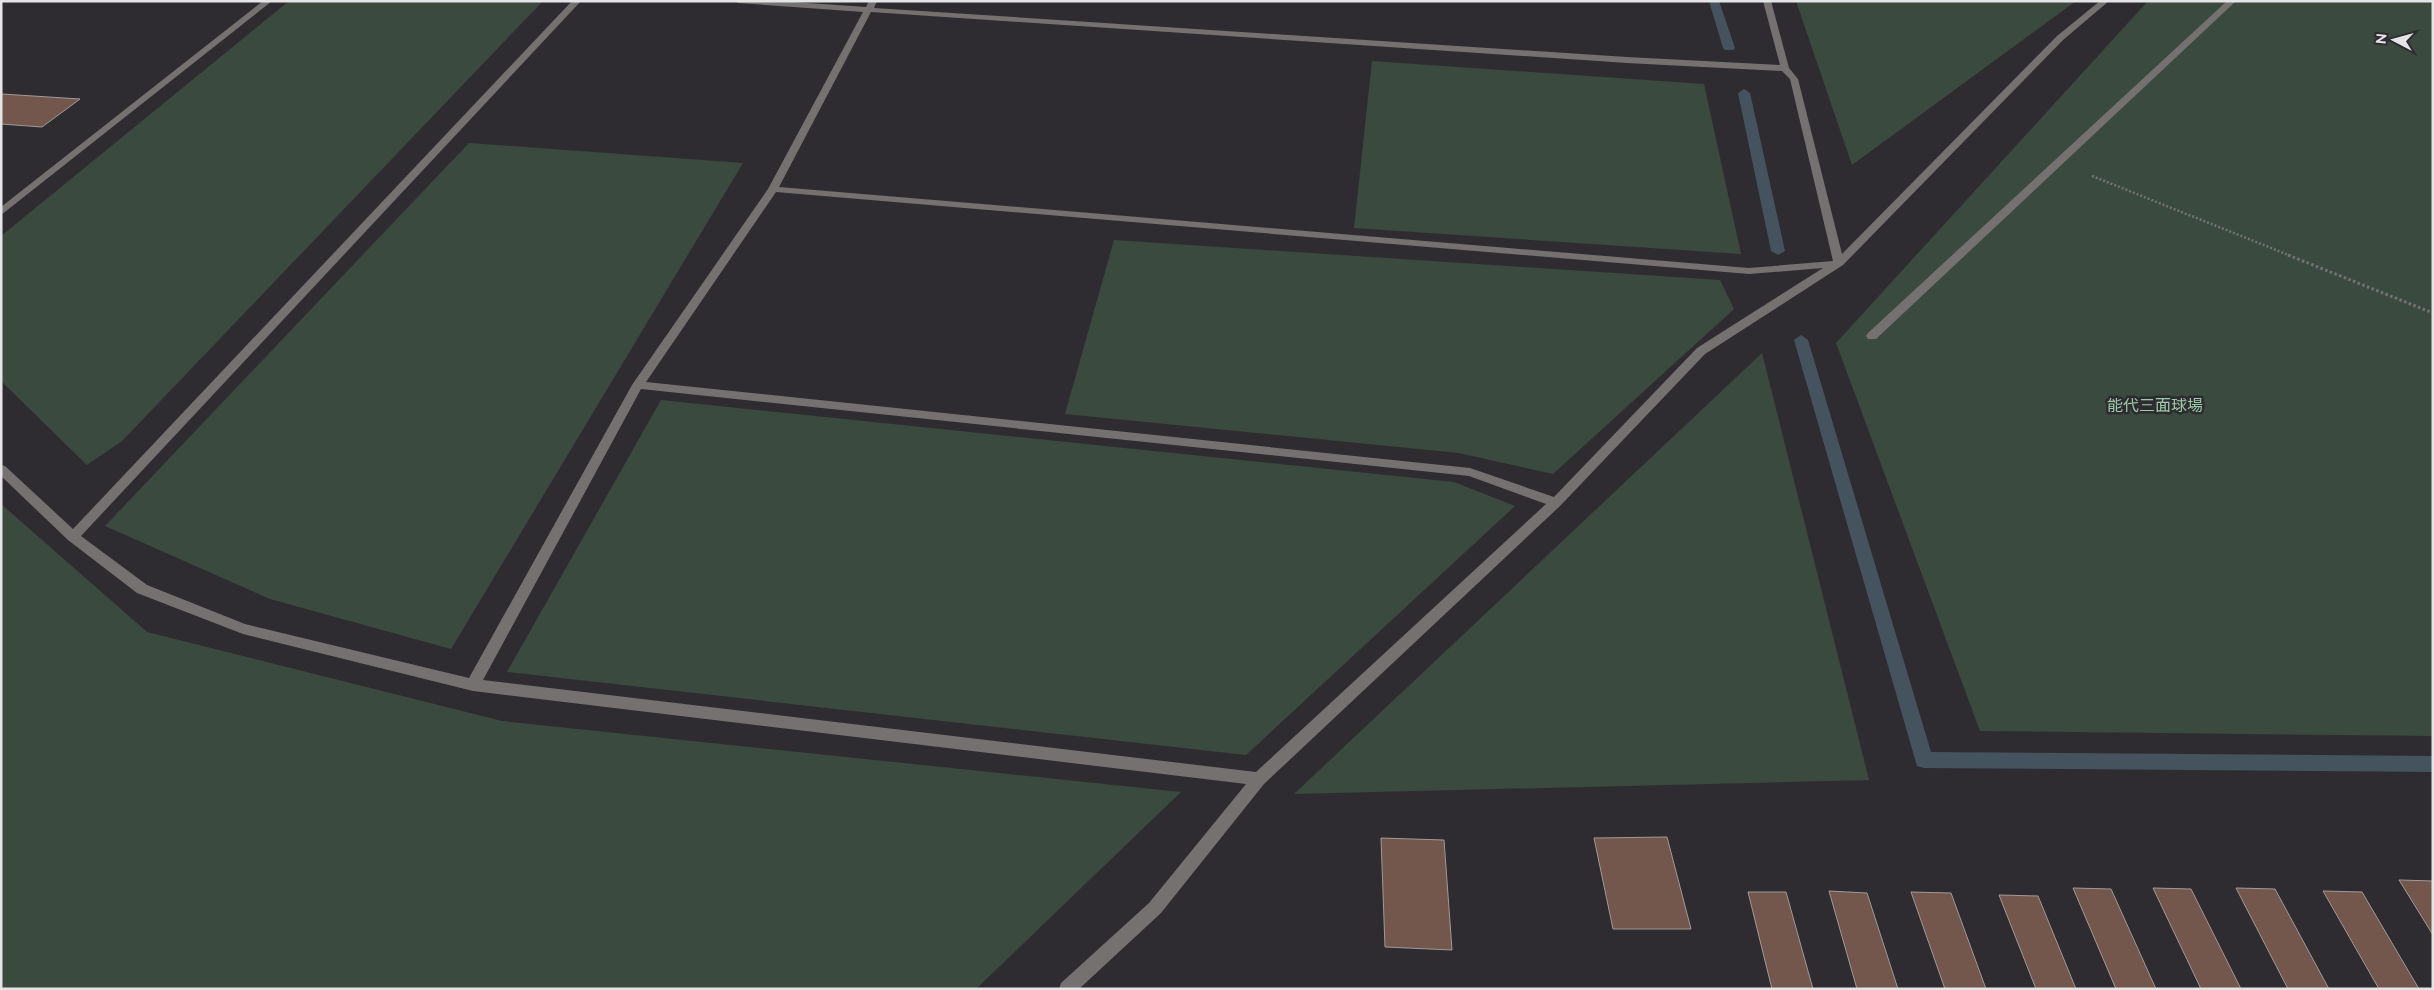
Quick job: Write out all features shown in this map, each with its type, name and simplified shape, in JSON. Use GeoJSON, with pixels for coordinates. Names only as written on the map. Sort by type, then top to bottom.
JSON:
{"type":"FeatureCollection","features":[{"type":"Feature","properties":{"kind":"street"},"geometry":{"type":"LineString","coordinates":[[1,212],[268,1]]}},
{"type":"Feature","properties":{"kind":"street"},"geometry":{"type":"LineString","coordinates":[[73,537],[577,1]]}},
{"type":"Feature","properties":{"kind":"street"},"geometry":{"type":"LineString","coordinates":[[738,1],[1627,60],[1785,68]]}},
{"type":"Feature","properties":{"kind":"street"},"geometry":{"type":"LineString","coordinates":[[473,685],[638,386],[773,190],[873,1]]}},
{"type":"Feature","properties":{"kind":"street"},"geometry":{"type":"LineString","coordinates":[[1767,1],[1785,68],[1794,79],[1839,263]]}},
{"type":"Feature","properties":{"kind":"street"},"geometry":{"type":"LineString","coordinates":[[1067,989],[1155,908],[1259,779],[1556,503],[1701,351],[1839,263],[2060,38],[2105,1]]}},
{"type":"Feature","properties":{"kind":"street"},"geometry":{"type":"LineString","coordinates":[[1872,336],[2232,1]]}},
{"type":"Feature","properties":{"kind":"street"},"geometry":{"type":"LineString","coordinates":[[773,190],[1749,271],[1839,263]]}},
{"type":"Feature","properties":{"kind":"street"},"geometry":{"type":"LineString","coordinates":[[638,386],[1470,472],[1556,503]]}},
{"type":"Feature","properties":{"kind":"street"},"geometry":{"type":"LineString","coordinates":[[1,469],[73,537],[142,589],[243,628],[473,685],[1259,779]]}},
{"type":"Feature","properties":{"kind":"path"},"geometry":{"type":"LineString","coordinates":[[2059,163],[2433,313]]}},
{"type":"Feature","properties":{"kind":"green space"},"geometry":{"type":"Polygon","coordinates":[[[289,1],[543,1],[122,441],[87,465],[1,381],[1,236],[289,1]]]}},
{"type":"Feature","properties":{"kind":"green space"},"geometry":{"type":"Polygon","coordinates":[[[1796,1],[2076,1],[1852,165],[1796,1]]]}},
{"type":"Feature","properties":{"kind":"green space","name":"能代三面球場"},"geometry":{"type":"Polygon","coordinates":[[[2148,1],[2433,1],[2433,736],[1980,731],[1836,343],[2148,1]]]}},
{"type":"Feature","properties":{"kind":"green space"},"geometry":{"type":"Polygon","coordinates":[[[1372,61],[1704,84],[1741,254],[1354,228],[1372,61]]]}},
{"type":"Feature","properties":{"kind":"green space"},"geometry":{"type":"Polygon","coordinates":[[[469,143],[743,163],[451,649],[270,599],[105,526],[469,143]]]}},
{"type":"Feature","properties":{"kind":"green space"},"geometry":{"type":"Polygon","coordinates":[[[1114,240],[1720,280],[1734,309],[1553,474],[1459,453],[1065,414],[1114,240]]]}},
{"type":"Feature","properties":{"kind":"green space"},"geometry":{"type":"Polygon","coordinates":[[[1762,353],[1869,780],[1294,794],[1762,353]]]}},
{"type":"Feature","properties":{"kind":"green space"},"geometry":{"type":"Polygon","coordinates":[[[661,400],[1454,482],[1515,506],[1246,755],[507,672],[661,400]]]}},
{"type":"Feature","properties":{"kind":"green space"},"geometry":{"type":"Polygon","coordinates":[[[1,504],[147,632],[502,721],[1181,792],[976,989],[1,989],[1,504]]]}},
{"type":"Feature","properties":{"kind":"building"},"geometry":{"type":"Polygon","coordinates":[[[1,94],[80,99],[42,127],[1,124],[1,94]]]}},
{"type":"Feature","properties":{"kind":"building"},"geometry":{"type":"Polygon","coordinates":[[[1667,837],[1691,929],[1613,929],[1594,838],[1667,837]]]}},
{"type":"Feature","properties":{"kind":"building"},"geometry":{"type":"Polygon","coordinates":[[[1381,838],[1444,840],[1452,950],[1385,947],[1381,838]]]}},
{"type":"Feature","properties":{"kind":"building"},"geometry":{"type":"Polygon","coordinates":[[[2399,880],[2433,881],[2433,935],[2399,880]]]}},
{"type":"Feature","properties":{"kind":"building"},"geometry":{"type":"Polygon","coordinates":[[[2073,888],[2111,889],[2156,989],[2116,989],[2073,888]]]}},
{"type":"Feature","properties":{"kind":"building"},"geometry":{"type":"Polygon","coordinates":[[[2153,888],[2191,889],[2241,989],[2201,989],[2153,888]]]}},
{"type":"Feature","properties":{"kind":"building"},"geometry":{"type":"Polygon","coordinates":[[[2236,888],[2275,889],[2329,989],[2288,989],[2236,888]]]}},
{"type":"Feature","properties":{"kind":"building"},"geometry":{"type":"Polygon","coordinates":[[[1829,891],[1867,893],[1898,989],[1857,989],[1829,891]]]}},
{"type":"Feature","properties":{"kind":"building"},"geometry":{"type":"Polygon","coordinates":[[[2323,891],[2362,892],[2419,989],[2379,989],[2323,891]]]}},
{"type":"Feature","properties":{"kind":"building"},"geometry":{"type":"Polygon","coordinates":[[[1748,892],[1786,892],[1813,989],[1772,989],[1748,892]]]}},
{"type":"Feature","properties":{"kind":"building"},"geometry":{"type":"Polygon","coordinates":[[[1911,892],[1951,893],[1986,989],[1945,989],[1911,892]]]}},
{"type":"Feature","properties":{"kind":"building"},"geometry":{"type":"Polygon","coordinates":[[[1999,895],[2038,896],[2076,989],[2036,989],[1999,895]]]}},
{"type":"Feature","properties":{"kind":"waterway"},"geometry":{"type":"LineString","coordinates":[[1714,1],[1729,48]]}},
{"type":"Feature","properties":{"kind":"waterway"},"geometry":{"type":"LineString","coordinates":[[1744,93],[1778,251]]}},
{"type":"Feature","properties":{"kind":"waterway"},"geometry":{"type":"LineString","coordinates":[[1801,340],[1924,760],[2433,764]]}}]}
